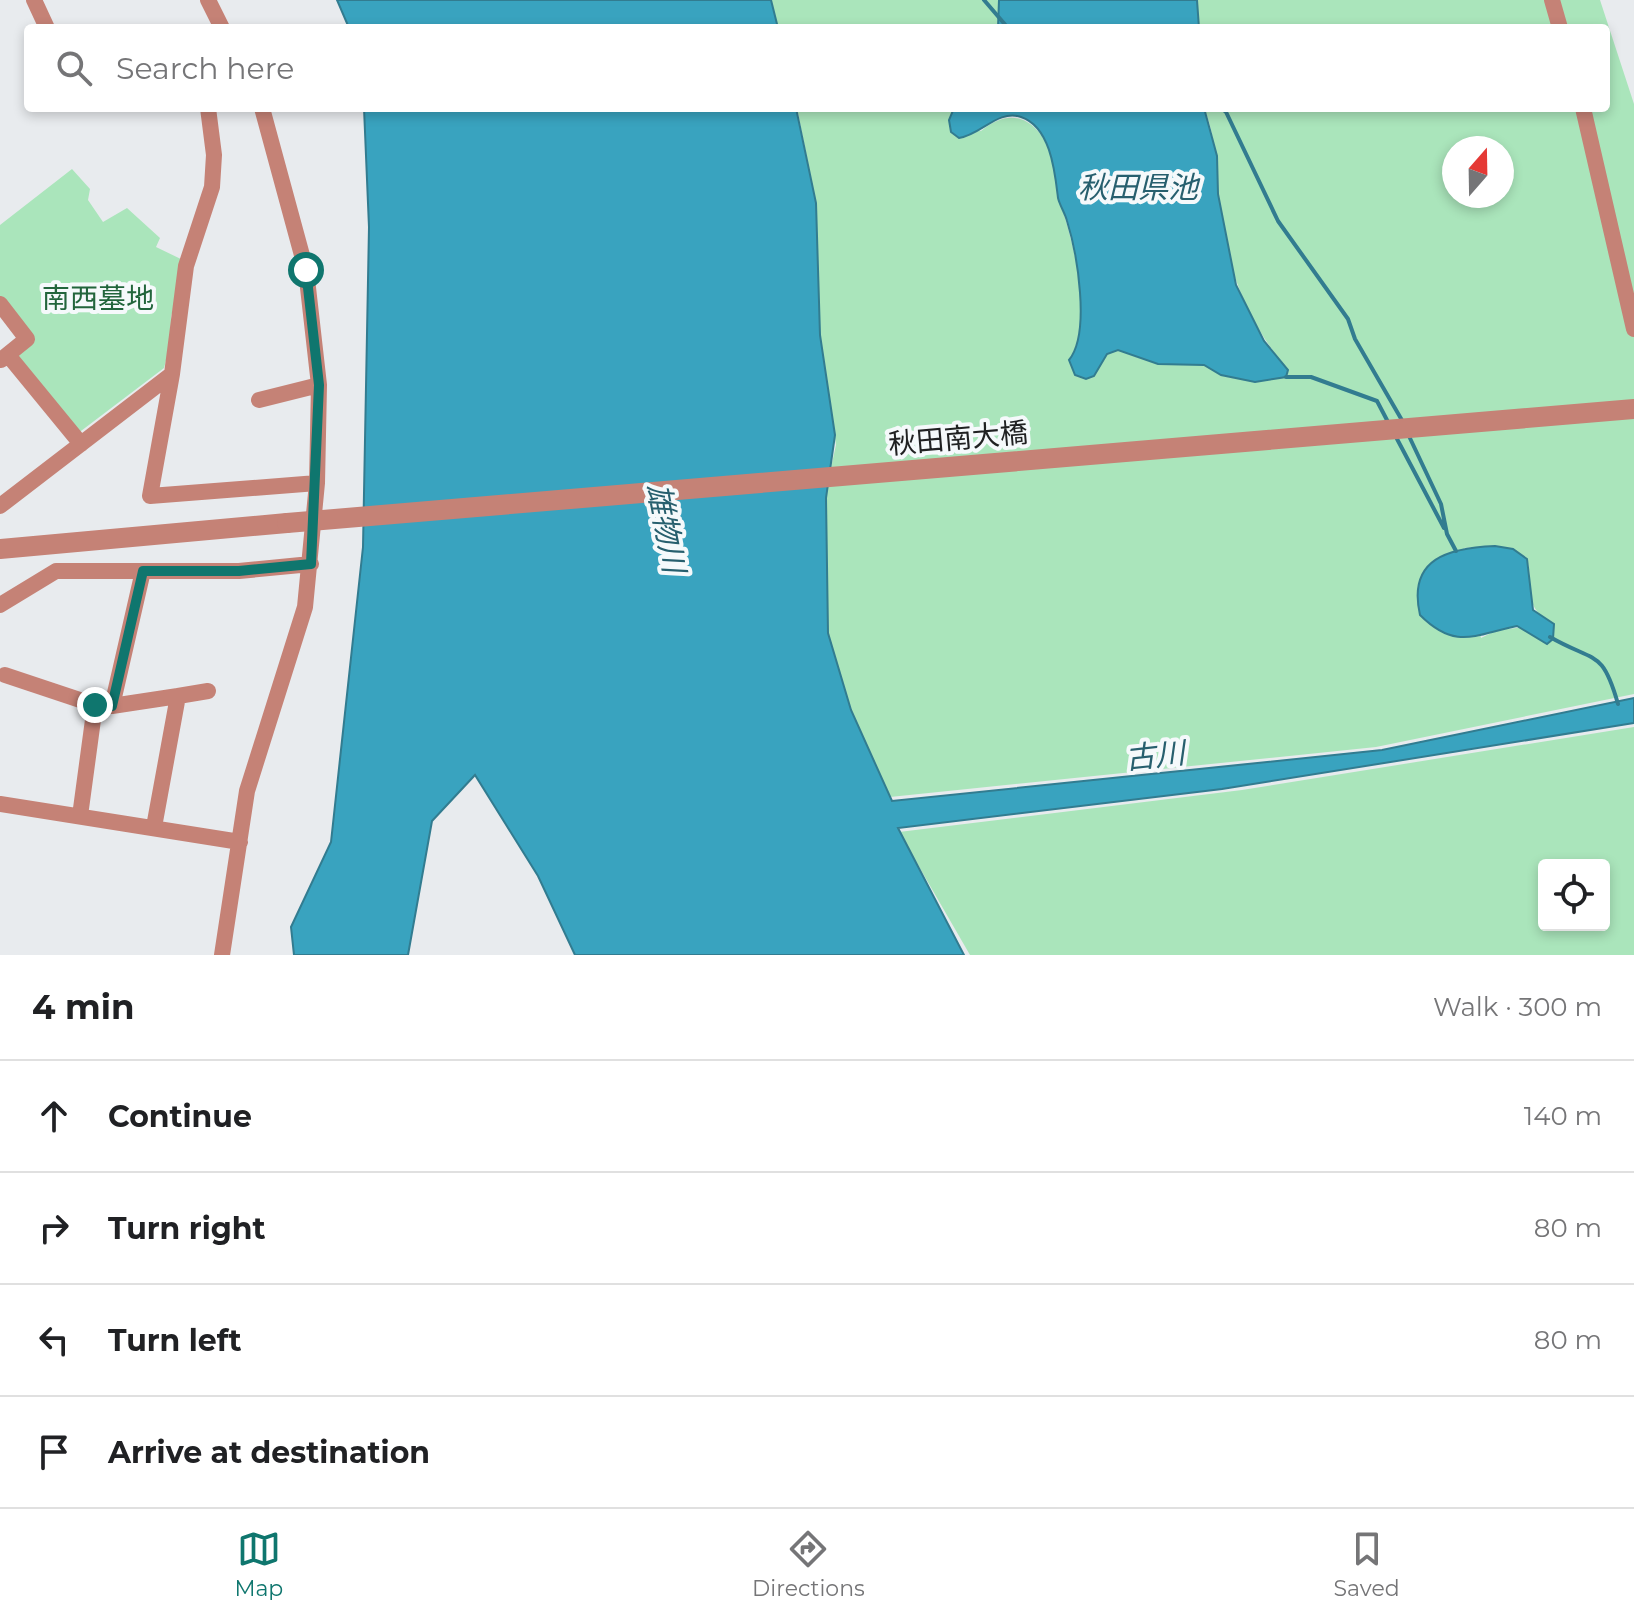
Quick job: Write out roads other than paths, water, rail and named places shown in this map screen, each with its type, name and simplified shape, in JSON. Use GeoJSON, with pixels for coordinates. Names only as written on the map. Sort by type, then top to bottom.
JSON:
{"type":"FeatureCollection","features":[{"type":"Feature","properties":{"kind":"street"},"geometry":{"type":"LineString","coordinates":[[34,0],[45,24]]}},
{"type":"Feature","properties":{"kind":"street"},"geometry":{"type":"LineString","coordinates":[[208,0],[220,24]]}},
{"type":"Feature","properties":{"kind":"street"},"geometry":{"type":"LineString","coordinates":[[1552,0],[1559,24]]}},
{"type":"Feature","properties":{"kind":"street"},"geometry":{"type":"LineString","coordinates":[[209,112],[214,155],[212,187],[186,266],[172,374],[150,496],[317,483]]}},
{"type":"Feature","properties":{"kind":"street"},"geometry":{"type":"LineString","coordinates":[[222,955],[247,791],[305,607],[317,483],[319,385],[306,270],[263,112]]}},
{"type":"Feature","properties":{"kind":"street"},"geometry":{"type":"LineString","coordinates":[[1584,112],[1634,329]]}},
{"type":"Feature","properties":{"kind":"street"},"geometry":{"type":"LineString","coordinates":[[0,304],[27,339],[4,358],[81,444]]}},
{"type":"Feature","properties":{"kind":"street"},"geometry":{"type":"LineString","coordinates":[[0,506],[172,374]]}},
{"type":"Feature","properties":{"kind":"street"},"geometry":{"type":"LineString","coordinates":[[259,400],[319,385]]}},
{"type":"Feature","properties":{"kind":"street","name":"秋田南大橋"},"geometry":{"type":"LineString","coordinates":[[0,549],[1634,409]]}},
{"type":"Feature","properties":{"kind":"street"},"geometry":{"type":"LineString","coordinates":[[0,605],[56,571],[239,571],[311,564]]}},
{"type":"Feature","properties":{"kind":"street"},"geometry":{"type":"LineString","coordinates":[[80,816],[104,705],[143,571]]}},
{"type":"Feature","properties":{"kind":"street"},"geometry":{"type":"LineString","coordinates":[[5,675],[104,705],[208,691]]}},
{"type":"Feature","properties":{"kind":"street"},"geometry":{"type":"LineString","coordinates":[[154,827],[178,696]]}},
{"type":"Feature","properties":{"kind":"street"},"geometry":{"type":"LineString","coordinates":[[0,804],[240,842]]}},
{"type":"Feature","properties":{"kind":"water"},"geometry":{"type":"Polygon","coordinates":[[[337,0],[771,0],[777,24],[347,24],[337,0]]]}},
{"type":"Feature","properties":{"kind":"water"},"geometry":{"type":"Polygon","coordinates":[[[999,0],[1197,0],[1199,24],[998,24],[999,0]]]}},
{"type":"Feature","properties":{"kind":"water","name":"雄物川"},"geometry":{"type":"Polygon","coordinates":[[[364,112],[797,112],[816,203],[820,335],[835,435],[826,498],[828,633],[851,710],[892,801],[1382,750],[1634,698],[1634,723],[1222,789],[898,828],[964,955],[575,955],[538,876],[475,775],[432,821],[408,955],[294,955],[291,927],[331,842],[363,547],[369,227],[364,112]]]}},
{"type":"Feature","properties":{"kind":"water","name":"秋田県池"},"geometry":{"type":"Polygon","coordinates":[[[952,112],[1205,112],[1217,156],[1218,194],[1236,285],[1264,341],[1288,370],[1286,377],[1255,382],[1221,375],[1204,365],[1158,364],[1118,350],[1107,354],[1094,376],[1086,379],[1075,375],[1069,360],[1076,348],[1081,313],[1078,272],[1045,140],[1031,122],[1013,115],[997,119],[959,138],[951,132],[949,120],[952,112]]]}},
{"type":"Feature","properties":{"kind":"water"},"geometry":{"type":"Polygon","coordinates":[[[1495,546],[1513,549],[1527,559],[1533,610],[1554,624],[1553,639],[1547,644],[1517,626],[1478,636],[1456,636],[1433,626],[1420,615],[1420,580],[1435,560],[1462,550],[1495,546]]]}},
{"type":"Feature","properties":{"kind":"waterway"},"geometry":{"type":"LineString","coordinates":[[984,0],[1005,24]]}},
{"type":"Feature","properties":{"kind":"waterway"},"geometry":{"type":"LineString","coordinates":[[1226,112],[1278,221],[1348,319],[1355,339],[1403,422]]}},
{"type":"Feature","properties":{"kind":"waterway"},"geometry":{"type":"LineString","coordinates":[[1286,377],[1311,377],[1377,401],[1388,422]]}},
{"type":"Feature","properties":{"kind":"waterway"},"geometry":{"type":"LineString","coordinates":[[1408,434],[1441,504],[1447,534],[1456,551]]}},
{"type":"Feature","properties":{"kind":"waterway"},"geometry":{"type":"LineString","coordinates":[[1396,437],[1444,528]]}},
{"type":"Feature","properties":{"kind":"waterway"},"geometry":{"type":"LineString","coordinates":[[1550,637],[1595,659],[1607,674],[1618,704]]}},
{"type":"Feature","properties":{"kind":"park label","name":"南西墓地"},"geometry":{"type":"Point","coordinates":[98,298]}},
{"type":"Feature","properties":{"kind":"water label","name":"古川"},"geometry":{"type":"Point","coordinates":[1155,756]}}]}
